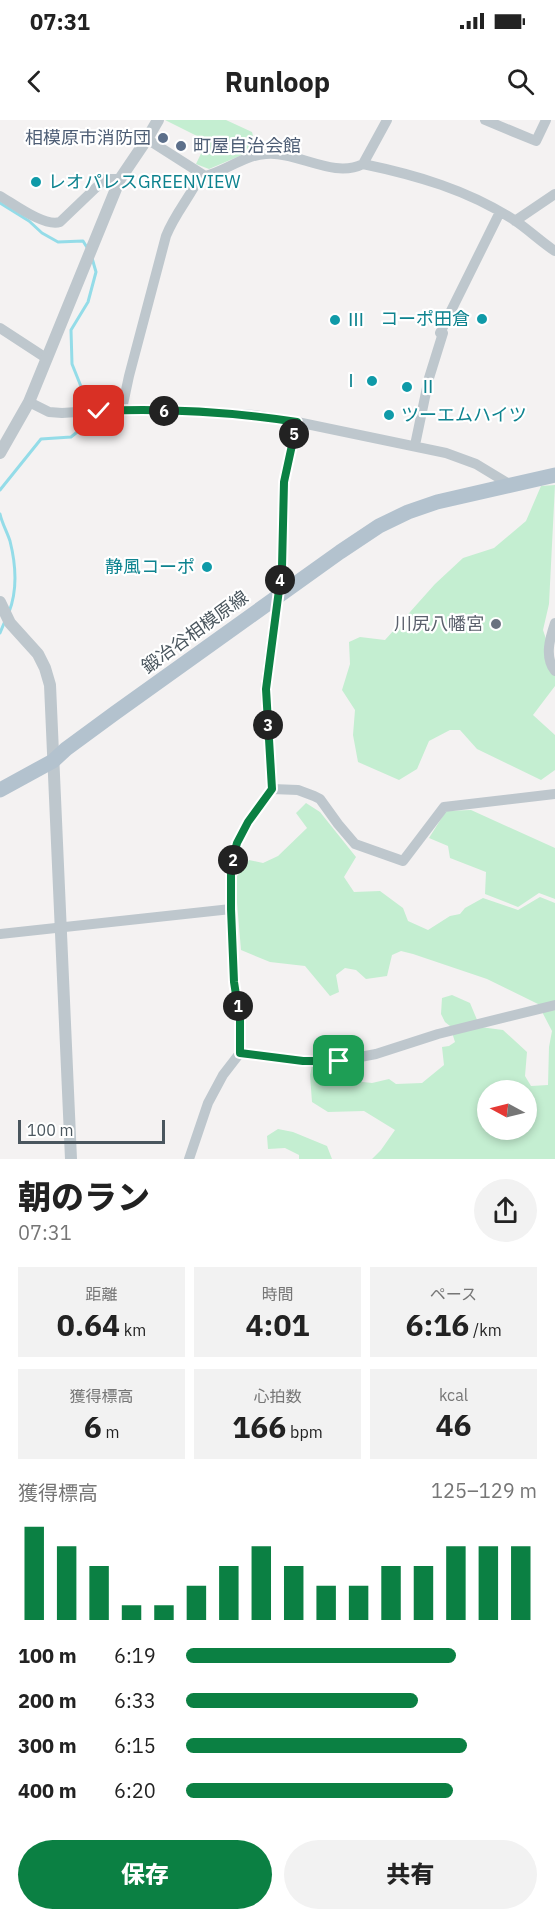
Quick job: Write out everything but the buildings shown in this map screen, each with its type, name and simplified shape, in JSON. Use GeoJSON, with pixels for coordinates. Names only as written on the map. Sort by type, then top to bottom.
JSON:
{"type":"FeatureCollection","features":[{"type":"Feature","properties":{"kind":"main road","name":"鍛冶谷相模原線"},"geometry":{"type":"LineString","coordinates":[[0,790],[53,761],[115,713],[340,552],[393,519],[437,502],[555,475]]}},
{"type":"Feature","properties":{"kind":"street"},"geometry":{"type":"LineString","coordinates":[[0,453],[29,402],[120,179],[158,120]]}},
{"type":"Feature","properties":{"kind":"street"},"geometry":{"type":"LineString","coordinates":[[363,164],[387,120]]}},
{"type":"Feature","properties":{"kind":"street"},"geometry":{"type":"LineString","coordinates":[[485,120],[536,141],[546,120]]}},
{"type":"Feature","properties":{"kind":"street"},"geometry":{"type":"LineString","coordinates":[[147,139],[201,174],[208,175],[252,156],[266,153],[341,168],[363,164],[428,179],[468,194],[500,212],[555,251]]}},
{"type":"Feature","properties":{"kind":"street"},"geometry":{"type":"LineString","coordinates":[[122,410],[166,236],[173,219],[193,192],[201,174]]}},
{"type":"Feature","properties":{"kind":"street"},"geometry":{"type":"LineString","coordinates":[[0,196],[44,221],[54,224],[67,216],[105,179],[120,179]]}},
{"type":"Feature","properties":{"kind":"street"},"geometry":{"type":"LineString","coordinates":[[515,221],[555,194]]}},
{"type":"Feature","properties":{"kind":"street"},"geometry":{"type":"LineString","coordinates":[[415,445],[429,378],[442,333],[500,212]]}},
{"type":"Feature","properties":{"kind":"street"},"geometry":{"type":"LineString","coordinates":[[0,328],[46,358]]}},
{"type":"Feature","properties":{"kind":"street"},"geometry":{"type":"LineString","coordinates":[[29,402],[49,412],[122,410],[230,413],[297,422],[415,445],[462,458],[509,484]]}},
{"type":"Feature","properties":{"kind":"street"},"geometry":{"type":"LineString","coordinates":[[189,1159],[208,1103],[240,1053],[240,1020],[234,982],[231,865],[237,843],[248,822],[272,789],[266,689],[283,552],[284,482],[297,422]]}},
{"type":"Feature","properties":{"kind":"street"},"geometry":{"type":"LineString","coordinates":[[0,602],[10,623],[38,654],[45,668],[52,700],[71,1159]]}},
{"type":"Feature","properties":{"kind":"street"},"geometry":{"type":"LineString","coordinates":[[555,623],[548,652],[555,671]]}},
{"type":"Feature","properties":{"kind":"street"},"geometry":{"type":"LineString","coordinates":[[272,789],[298,790],[320,799],[356,844],[403,861],[444,807],[555,794]]}},
{"type":"Feature","properties":{"kind":"street"},"geometry":{"type":"LineString","coordinates":[[0,934],[231,909]]}},
{"type":"Feature","properties":{"kind":"street"},"geometry":{"type":"LineString","coordinates":[[240,1053],[303,1061],[339,1061],[376,1054],[438,1034],[555,1005]]}},
{"type":"Feature","properties":{"kind":"green space"},"geometry":{"type":"Polygon","coordinates":[[[165,120],[226,120],[252,132],[249,152],[209,169],[196,164],[207,141],[165,120]]]}},
{"type":"Feature","properties":{"kind":"green space"},"geometry":{"type":"Polygon","coordinates":[[[555,485],[549,604],[543,630],[555,666],[555,686],[533,715],[555,735],[555,770],[541,780],[477,749],[460,730],[450,730],[429,741],[417,769],[399,780],[358,762],[353,735],[355,710],[342,690],[350,664],[349,642],[360,637],[385,640],[435,584],[463,558],[494,548],[526,521],[541,486],[555,485]]]}},
{"type":"Feature","properties":{"kind":"green space"},"geometry":{"type":"Polygon","coordinates":[[[306,803],[320,812],[356,857],[344,877],[354,892],[380,891],[403,908],[408,921],[428,930],[450,916],[460,914],[465,908],[483,898],[518,910],[540,897],[555,903],[555,1159],[372,1159],[395,1130],[364,1111],[328,1112],[312,1102],[310,1075],[316,1047],[347,1043],[354,1081],[372,1083],[389,1079],[396,1084],[422,1083],[444,1065],[442,1047],[455,1042],[450,1026],[441,1014],[442,998],[452,995],[470,1003],[480,1027],[503,1030],[527,1052],[525,1076],[527,1080],[477,1080],[477,1140],[537,1140],[537,1086],[548,1085],[549,1047],[552,1031],[538,1004],[487,979],[413,954],[401,951],[392,955],[387,976],[366,979],[356,970],[345,968],[336,975],[339,992],[330,996],[305,966],[270,962],[241,950],[235,879],[249,860],[263,863],[278,856],[307,828],[296,813],[306,803]]]}},
{"type":"Feature","properties":{"kind":"green space"},"geometry":{"type":"Polygon","coordinates":[[[471,810],[555,848],[555,899],[539,893],[518,907],[485,894],[486,872],[450,858],[448,846],[429,838],[446,811],[471,810]]]}},
{"type":"Feature","properties":{"kind":"green space"},"geometry":{"type":"Polygon","coordinates":[[[278,1129],[293,1132],[327,1146],[332,1159],[299,1159],[299,1155],[285,1148],[268,1149],[267,1136],[278,1129]]]}},
{"type":"Feature","properties":{"kind":"waterway"},"geometry":{"type":"LineString","coordinates":[[0,203],[58,242],[83,241],[88,249]]}},
{"type":"Feature","properties":{"kind":"waterway"},"geometry":{"type":"LineString","coordinates":[[0,490],[41,439],[71,437],[87,424],[88,404],[72,364],[71,330],[88,302],[96,272],[92,258]]}},
{"type":"Feature","properties":{"kind":"waterway"},"geometry":{"type":"LineString","coordinates":[[0,514],[10,541],[15,568],[14,595],[9,612]]}},
{"type":"Feature","properties":{"kind":"waterway"},"geometry":{"type":"LineString","coordinates":[[0,633],[5,621]]}},
{"type":"Feature","properties":{"kind":"place","name":"相模原市消防団"},"geometry":{"type":"Point","coordinates":[163,138]}},
{"type":"Feature","properties":{"kind":"place","name":"町屋自治会館"},"geometry":{"type":"Point","coordinates":[181,146]}},
{"type":"Feature","properties":{"kind":"place","name":"レオパレスGREENVIEW"},"geometry":{"type":"Point","coordinates":[36,182]}},
{"type":"Feature","properties":{"kind":"place","name":"コーポ田倉"},"geometry":{"type":"Point","coordinates":[482,319]}},
{"type":"Feature","properties":{"kind":"place","name":"Ⅲ"},"geometry":{"type":"Point","coordinates":[335,320]}},
{"type":"Feature","properties":{"kind":"place","name":"Ⅰ"},"geometry":{"type":"Point","coordinates":[372,381]}},
{"type":"Feature","properties":{"kind":"place","name":"Ⅱ"},"geometry":{"type":"Point","coordinates":[407,387]}},
{"type":"Feature","properties":{"kind":"place","name":"ツーエムハイツ"},"geometry":{"type":"Point","coordinates":[389,415]}},
{"type":"Feature","properties":{"kind":"place","name":"静風コーポ"},"geometry":{"type":"Point","coordinates":[207,567]}},
{"type":"Feature","properties":{"kind":"place","name":"川尻八幡宮"},"geometry":{"type":"Point","coordinates":[496,624]}},
{"type":"Feature","properties":{"kind":"route"},"geometry":{"type":"LineString","coordinates":[[99,411],[230,413],[297,422],[284,482],[282,567],[266,689],[272,789],[248,822],[237,843],[231,865],[234,982],[240,1020],[240,1053],[303,1061],[339,1061]]}}]}
